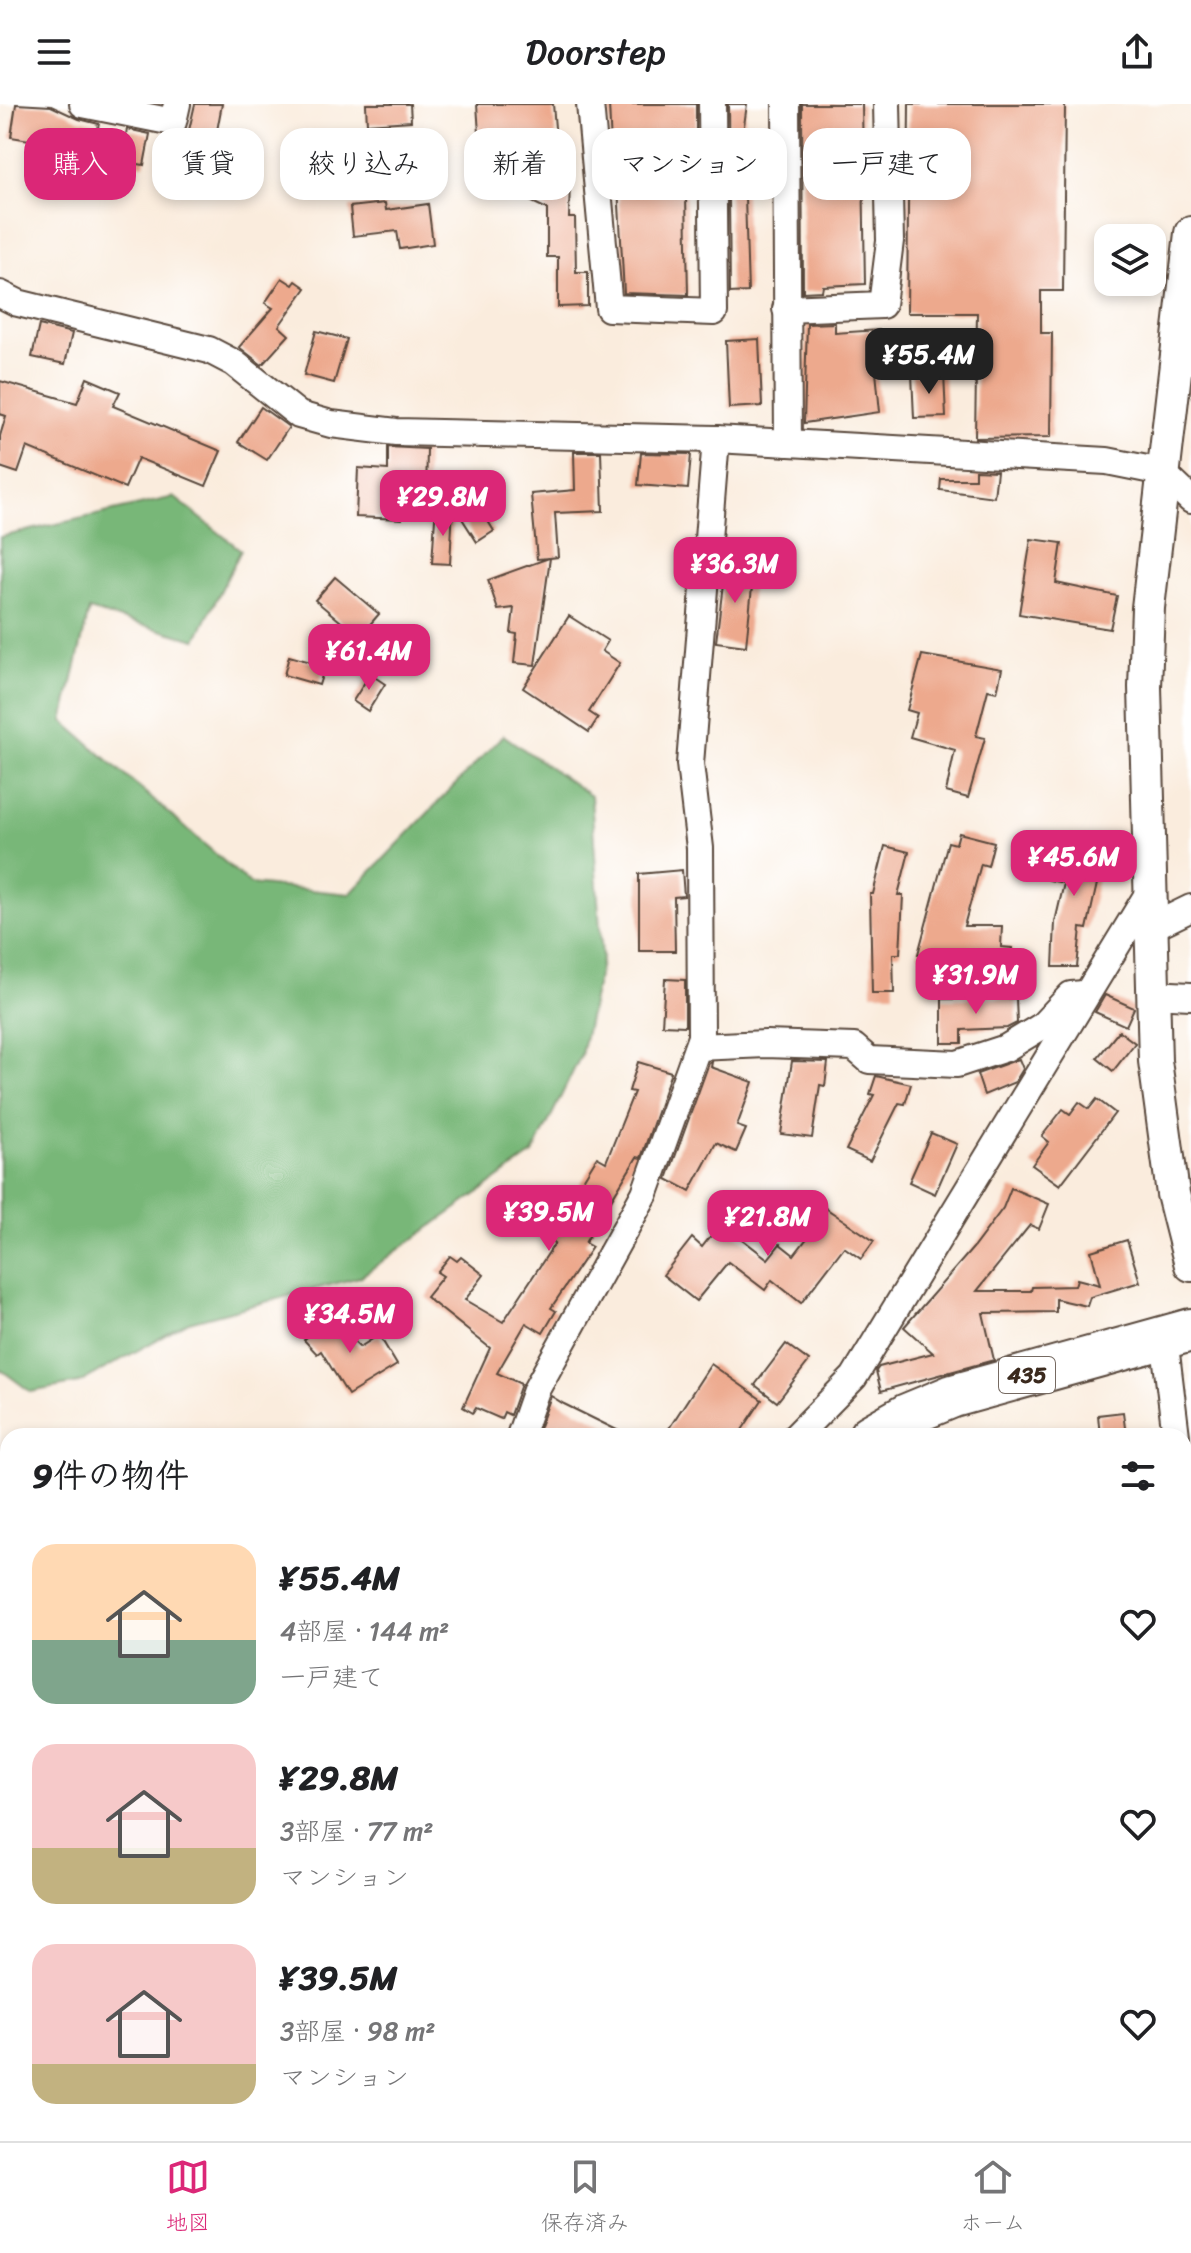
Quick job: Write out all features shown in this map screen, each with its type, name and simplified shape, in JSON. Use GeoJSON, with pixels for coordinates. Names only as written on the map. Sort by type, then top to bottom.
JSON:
{"type":"FeatureCollection","features":[{"type":"Feature","properties":{"kind":"highway","name":"435"},"geometry":{"type":"LineString","coordinates":[[884,1428],[953,1396],[1178,1333]]}},
{"type":"Feature","properties":{"kind":"street"},"geometry":{"type":"LineString","coordinates":[[83,104],[173,122],[177,104]]}},
{"type":"Feature","properties":{"kind":"street"},"geometry":{"type":"LineString","coordinates":[[590,104],[609,308],[714,312],[712,104]]}},
{"type":"Feature","properties":{"kind":"street"},"geometry":{"type":"LineString","coordinates":[[786,104],[788,443]]}},
{"type":"Feature","properties":{"kind":"street"},"geometry":{"type":"LineString","coordinates":[[786,309],[882,305],[890,241],[887,104]]}},
{"type":"Feature","properties":{"kind":"street"},"geometry":{"type":"LineString","coordinates":[[1191,235],[1148,608],[1145,687],[1148,894],[1162,1128],[1182,1192],[1191,1265]]}},
{"type":"Feature","properties":{"kind":"street"},"geometry":{"type":"LineString","coordinates":[[0,294],[18,303],[209,350],[234,363],[299,415],[331,424],[396,432],[716,439],[1107,461],[1162,472],[1191,500]]}},
{"type":"Feature","properties":{"kind":"street"},"geometry":{"type":"LineString","coordinates":[[523,1428],[536,1390],[645,1193],[698,1047],[700,848],[690,764],[716,439]]}},
{"type":"Feature","properties":{"kind":"street"},"geometry":{"type":"LineString","coordinates":[[804,1428],[854,1377],[1148,894]]}},
{"type":"Feature","properties":{"kind":"street"},"geometry":{"type":"LineString","coordinates":[[1150,928],[1191,908]]}},
{"type":"Feature","properties":{"kind":"street"},"geometry":{"type":"LineString","coordinates":[[698,1047],[766,1044],[854,1047],[869,1060],[957,1064],[1006,1048],[1042,1026],[1071,995],[1087,994]]}},
{"type":"Feature","properties":{"kind":"street"},"geometry":{"type":"LineString","coordinates":[[1152,994],[1191,996]]}},
{"type":"Feature","properties":{"kind":"street"},"geometry":{"type":"LineString","coordinates":[[1176,1428],[1178,1333]]}},
{"type":"Feature","properties":{"kind":"green space"},"geometry":{"type":"Polygon","coordinates":[[[174,497],[241,550],[196,640],[89,610],[63,721],[250,884],[350,894],[503,735],[591,796],[602,958],[581,1055],[533,1154],[360,1277],[189,1322],[79,1383],[31,1392],[0,1369],[0,537],[174,497]]]}},
{"type":"Feature","properties":{"kind":"building"},"geometry":{"type":"Polygon","coordinates":[[[16,104],[51,106],[99,124],[98,128],[24,128],[24,139],[11,137],[16,104]]]}},
{"type":"Feature","properties":{"kind":"building"},"geometry":{"type":"Polygon","coordinates":[[[195,104],[222,104],[218,128],[190,128],[195,104]]]}},
{"type":"Feature","properties":{"kind":"building"},"geometry":{"type":"Polygon","coordinates":[[[366,104],[410,104],[411,121],[367,124],[366,104]]]}},
{"type":"Feature","properties":{"kind":"building"},"geometry":{"type":"Polygon","coordinates":[[[477,104],[553,104],[555,128],[479,128],[477,104]]]}},
{"type":"Feature","properties":{"kind":"building"},"geometry":{"type":"Polygon","coordinates":[[[609,104],[696,104],[696,128],[610,128],[609,104]]]}},
{"type":"Feature","properties":{"kind":"building"},"geometry":{"type":"Polygon","coordinates":[[[728,104],[747,104],[744,128],[728,128],[728,104]]]}},
{"type":"Feature","properties":{"kind":"building"},"geometry":{"type":"Polygon","coordinates":[[[802,104],[862,104],[862,128],[803,128],[803,200],[864,200],[865,284],[823,286],[822,291],[803,292],[802,104]]]}},
{"type":"Feature","properties":{"kind":"building"},"geometry":{"type":"Polygon","coordinates":[[[909,104],[1065,104],[1063,291],[1041,291],[1041,333],[1052,333],[1051,437],[975,438],[977,313],[907,313],[908,200],[971,200],[971,128],[909,128],[909,104]]]}},
{"type":"Feature","properties":{"kind":"building"},"geometry":{"type":"Polygon","coordinates":[[[136,131],[150,134],[144,165],[136,164],[136,131]]]}},
{"type":"Feature","properties":{"kind":"building"},"geometry":{"type":"Polygon","coordinates":[[[528,200],[569,200],[569,218],[575,218],[576,272],[588,272],[588,306],[558,307],[558,257],[547,257],[547,209],[528,200]]]}},
{"type":"Feature","properties":{"kind":"building"},"geometry":{"type":"Polygon","coordinates":[[[619,200],[686,200],[688,295],[624,293],[619,200]]]}},
{"type":"Feature","properties":{"kind":"building"},"geometry":{"type":"Polygon","coordinates":[[[729,200],[745,200],[748,292],[730,293],[729,200]]]}},
{"type":"Feature","properties":{"kind":"building"},"geometry":{"type":"Polygon","coordinates":[[[385,203],[386,210],[428,204],[433,244],[400,249],[397,231],[353,236],[350,207],[385,203]]]}},
{"type":"Feature","properties":{"kind":"building"},"geometry":{"type":"Polygon","coordinates":[[[282,278],[293,285],[296,281],[306,288],[279,326],[289,335],[262,365],[239,347],[273,308],[265,303],[282,278]]]}},
{"type":"Feature","properties":{"kind":"building"},"geometry":{"type":"Polygon","coordinates":[[[835,323],[835,333],[879,330],[881,371],[876,372],[880,412],[804,423],[807,324],[835,323]]]}},
{"type":"Feature","properties":{"kind":"building"},"geometry":{"type":"Polygon","coordinates":[[[39,325],[72,333],[65,364],[32,357],[39,325]]]}},
{"type":"Feature","properties":{"kind":"building"},"geometry":{"type":"Polygon","coordinates":[[[316,331],[347,339],[334,383],[304,375],[316,331]]]}},
{"type":"Feature","properties":{"kind":"building"},"geometry":{"type":"Polygon","coordinates":[[[759,339],[762,406],[729,408],[726,341],[759,339]]]}},
{"type":"Feature","properties":{"kind":"building"},"geometry":{"type":"Polygon","coordinates":[[[944,373],[946,417],[914,418],[912,374],[944,373]]]}},
{"type":"Feature","properties":{"kind":"building"},"geometry":{"type":"Polygon","coordinates":[[[87,378],[120,392],[113,406],[221,451],[206,486],[138,458],[125,488],[27,447],[18,473],[0,467],[0,436],[6,416],[0,414],[0,381],[77,403],[87,378]]]}},
{"type":"Feature","properties":{"kind":"building"},"geometry":{"type":"Polygon","coordinates":[[[261,407],[289,427],[267,460],[238,442],[261,407]]]}},
{"type":"Feature","properties":{"kind":"building"},"geometry":{"type":"Polygon","coordinates":[[[388,447],[427,449],[426,496],[404,495],[402,519],[356,517],[358,468],[388,470],[388,447]]]}},
{"type":"Feature","properties":{"kind":"building"},"geometry":{"type":"Polygon","coordinates":[[[574,452],[601,452],[603,511],[555,513],[558,557],[550,558],[535,665],[514,663],[517,634],[511,633],[514,608],[498,610],[488,580],[549,558],[537,559],[531,494],[575,490],[574,452]]]}},
{"type":"Feature","properties":{"kind":"building"},"geometry":{"type":"Polygon","coordinates":[[[641,453],[691,454],[688,489],[638,485],[641,453]]]}},
{"type":"Feature","properties":{"kind":"building"},"geometry":{"type":"Polygon","coordinates":[[[975,470],[997,471],[994,497],[940,490],[941,479],[975,479],[975,470]]]}},
{"type":"Feature","properties":{"kind":"building"},"geometry":{"type":"Polygon","coordinates":[[[472,495],[494,531],[477,542],[454,506],[472,495]]]}},
{"type":"Feature","properties":{"kind":"building"},"geometry":{"type":"Polygon","coordinates":[[[453,507],[450,564],[432,563],[435,518],[453,507]]]}},
{"type":"Feature","properties":{"kind":"building"},"geometry":{"type":"Polygon","coordinates":[[[1031,539],[1062,543],[1056,583],[1117,596],[1110,629],[1019,614],[1031,539]]]}},
{"type":"Feature","properties":{"kind":"building"},"geometry":{"type":"Polygon","coordinates":[[[726,560],[749,563],[746,586],[752,587],[746,646],[716,642],[726,560]]]}},
{"type":"Feature","properties":{"kind":"building"},"geometry":{"type":"Polygon","coordinates":[[[335,577],[379,614],[359,637],[315,600],[335,577]]]}},
{"type":"Feature","properties":{"kind":"building"},"geometry":{"type":"Polygon","coordinates":[[[569,616],[608,641],[602,651],[620,663],[589,712],[598,718],[589,732],[523,688],[569,616]]]}},
{"type":"Feature","properties":{"kind":"building"},"geometry":{"type":"Polygon","coordinates":[[[922,655],[1002,669],[997,692],[988,690],[976,736],[985,738],[968,798],[946,792],[955,750],[910,737],[917,713],[907,710],[922,655]]]}},
{"type":"Feature","properties":{"kind":"building"},"geometry":{"type":"Polygon","coordinates":[[[289,656],[325,666],[319,685],[284,675],[289,656]]]}},
{"type":"Feature","properties":{"kind":"building"},"geometry":{"type":"Polygon","coordinates":[[[370,674],[385,684],[368,711],[353,701],[370,674]]]}},
{"type":"Feature","properties":{"kind":"building"},"geometry":{"type":"Polygon","coordinates":[[[959,833],[994,842],[988,866],[981,864],[964,926],[1002,926],[1001,947],[1012,948],[1012,966],[953,965],[952,971],[928,970],[929,954],[918,954],[948,842],[956,844],[959,833]]]}},
{"type":"Feature","properties":{"kind":"building"},"geometry":{"type":"Polygon","coordinates":[[[1058,842],[1109,853],[1105,872],[1100,870],[1087,929],[1081,928],[1077,967],[1053,967],[1055,922],[1064,883],[1049,880],[1058,842]]]}},
{"type":"Feature","properties":{"kind":"building"},"geometry":{"type":"Polygon","coordinates":[[[885,846],[909,852],[898,895],[903,895],[900,954],[893,954],[894,993],[872,993],[870,894],[873,894],[885,846]]]}},
{"type":"Feature","properties":{"kind":"building"},"geometry":{"type":"Polygon","coordinates":[[[682,870],[684,896],[674,897],[675,951],[639,951],[639,874],[682,870]]]}},
{"type":"Feature","properties":{"kind":"building"},"geometry":{"type":"Polygon","coordinates":[[[665,979],[685,980],[685,1026],[662,1025],[665,979]]]}},
{"type":"Feature","properties":{"kind":"building"},"geometry":{"type":"Polygon","coordinates":[[[1105,995],[1134,1008],[1126,1026],[1095,1012],[1105,995]]]}},
{"type":"Feature","properties":{"kind":"building"},"geometry":{"type":"Polygon","coordinates":[[[1016,998],[1017,1023],[1007,1028],[962,1030],[962,1043],[942,1043],[942,999],[1016,998]]]}},
{"type":"Feature","properties":{"kind":"building"},"geometry":{"type":"Polygon","coordinates":[[[1119,1031],[1135,1043],[1113,1071],[1097,1058],[1119,1031]]]}},
{"type":"Feature","properties":{"kind":"building"},"geometry":{"type":"Polygon","coordinates":[[[1019,1059],[1023,1069],[1015,1082],[984,1095],[977,1074],[1019,1059]]]}},
{"type":"Feature","properties":{"kind":"building"},"geometry":{"type":"Polygon","coordinates":[[[792,1061],[828,1062],[825,1086],[820,1085],[812,1138],[781,1134],[792,1061]]]}},
{"type":"Feature","properties":{"kind":"building"},"geometry":{"type":"Polygon","coordinates":[[[638,1062],[671,1072],[641,1158],[637,1157],[585,1243],[592,1247],[551,1308],[556,1311],[543,1333],[526,1323],[497,1373],[521,1384],[510,1415],[504,1412],[501,1419],[476,1408],[473,1413],[463,1407],[490,1348],[426,1297],[443,1276],[437,1272],[450,1256],[457,1261],[461,1257],[484,1275],[465,1300],[503,1322],[555,1243],[541,1233],[550,1220],[556,1224],[597,1157],[606,1162],[634,1092],[629,1091],[638,1062]]]}},
{"type":"Feature","properties":{"kind":"building"},"geometry":{"type":"Polygon","coordinates":[[[712,1062],[711,1067],[753,1082],[737,1126],[746,1129],[736,1152],[716,1143],[690,1191],[667,1179],[709,1063],[712,1062]]]}},
{"type":"Feature","properties":{"kind":"building"},"geometry":{"type":"Polygon","coordinates":[[[876,1076],[911,1084],[905,1104],[899,1103],[870,1161],[846,1150],[874,1095],[870,1094],[876,1076]]]}},
{"type":"Feature","properties":{"kind":"building"},"geometry":{"type":"Polygon","coordinates":[[[1097,1099],[1115,1113],[1060,1185],[1032,1165],[1049,1142],[1042,1136],[1063,1109],[1070,1114],[1079,1102],[1089,1109],[1097,1099]]]}},
{"type":"Feature","properties":{"kind":"building"},"geometry":{"type":"Polygon","coordinates":[[[931,1133],[957,1144],[935,1194],[909,1182],[931,1133]]]}},
{"type":"Feature","properties":{"kind":"building"},"geometry":{"type":"Polygon","coordinates":[[[1011,1188],[1049,1204],[1039,1229],[1030,1225],[977,1291],[1031,1291],[1032,1287],[1075,1286],[1077,1279],[1100,1285],[1091,1251],[1127,1240],[1140,1282],[1090,1297],[1087,1306],[1056,1299],[1056,1312],[983,1313],[994,1360],[881,1391],[876,1371],[879,1367],[933,1353],[904,1327],[973,1248],[1003,1208],[1011,1188]]]}},
{"type":"Feature","properties":{"kind":"building"},"geometry":{"type":"Polygon","coordinates":[[[824,1207],[874,1241],[861,1259],[844,1247],[801,1303],[772,1280],[765,1290],[728,1262],[696,1301],[663,1275],[692,1238],[702,1247],[721,1223],[768,1259],[780,1244],[794,1255],[815,1228],[812,1226],[824,1207]]]}},
{"type":"Feature","properties":{"kind":"building"},"geometry":{"type":"Polygon","coordinates":[[[328,1315],[360,1347],[379,1335],[397,1365],[348,1395],[321,1351],[317,1354],[304,1340],[328,1315]]]}},
{"type":"Feature","properties":{"kind":"building"},"geometry":{"type":"Polygon","coordinates":[[[786,1344],[809,1361],[777,1402],[755,1385],[786,1344]]]}},
{"type":"Feature","properties":{"kind":"building"},"geometry":{"type":"Polygon","coordinates":[[[711,1364],[762,1400],[743,1428],[669,1428],[711,1364]]]}},
{"type":"Feature","properties":{"kind":"building"},"geometry":{"type":"Polygon","coordinates":[[[551,1396],[613,1428],[539,1428],[551,1396]]]}},
{"type":"Feature","properties":{"kind":"building"},"geometry":{"type":"Polygon","coordinates":[[[1123,1412],[1125,1428],[1099,1428],[1098,1415],[1123,1412]]]}}]}
